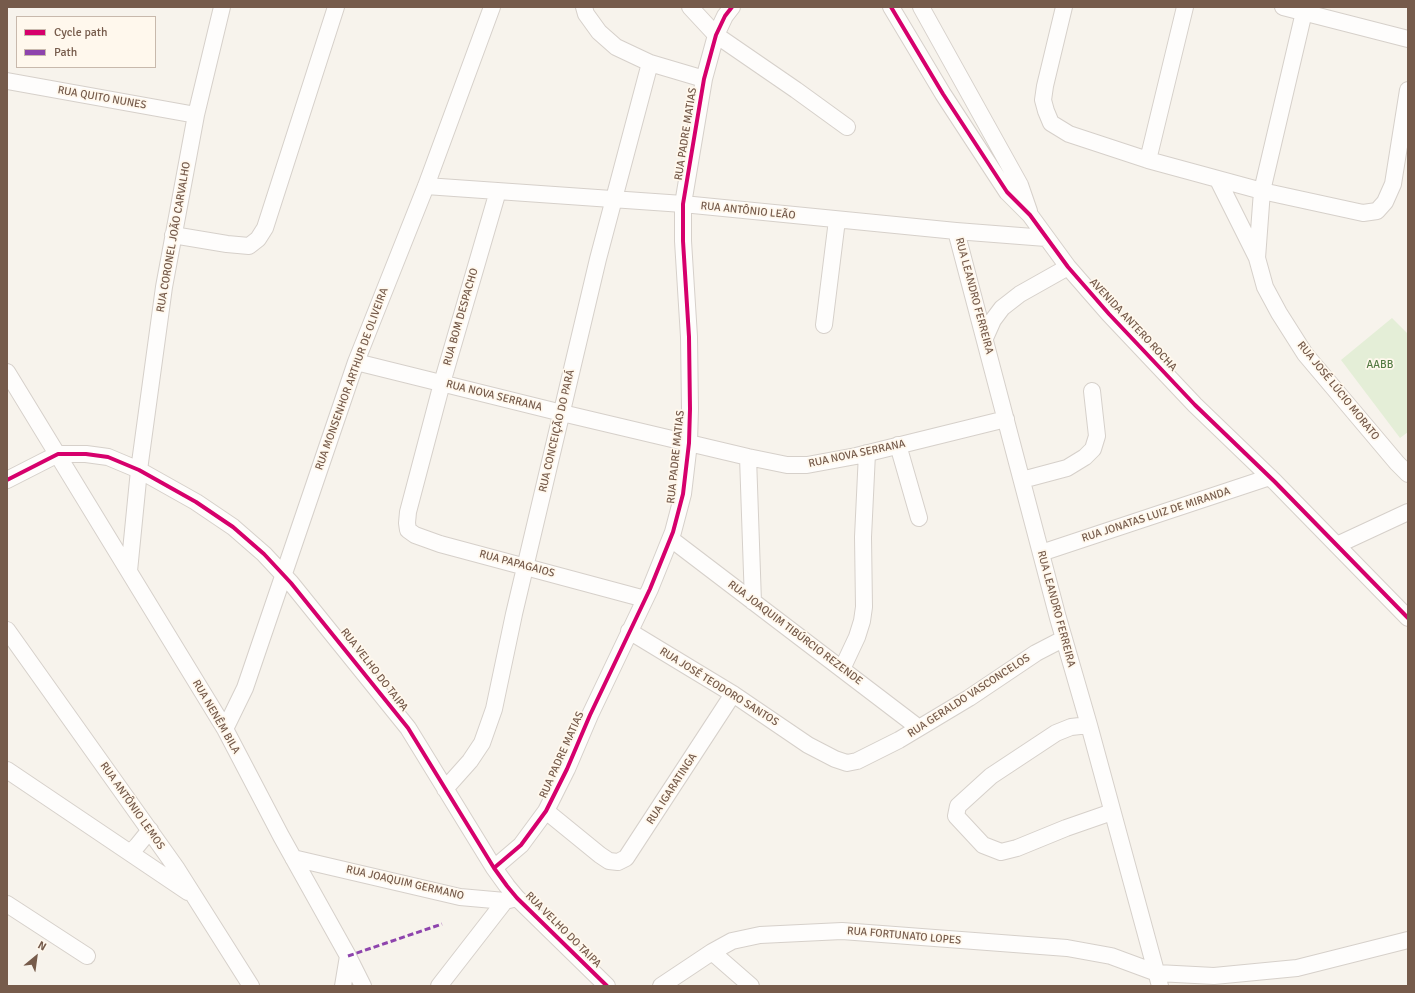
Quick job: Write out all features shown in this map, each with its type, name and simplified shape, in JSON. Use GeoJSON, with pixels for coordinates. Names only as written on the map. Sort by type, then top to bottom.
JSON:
{"type":"FeatureCollection","features":[{"type":"Feature","properties":{"kind":"street","name":"RUA CORONEL JOÃO CARVALHO"},"geometry":{"type":"LineString","coordinates":[[129,571],[139,470],[164,287],[196,115],[222,7]]}},
{"type":"Feature","properties":{"kind":"street"},"geometry":{"type":"LineString","coordinates":[[173,235],[227,244],[250,246],[258,239],[265,228],[336,7]]}},
{"type":"Feature","properties":{"kind":"street","name":"RUA MONSENHOR ARTHUR DE OLIVEIRA"},"geometry":{"type":"LineString","coordinates":[[225,729],[245,688],[356,362],[426,186],[492,7]]}},
{"type":"Feature","properties":{"kind":"street"},"geometry":{"type":"LineString","coordinates":[[584,7],[586,14],[599,32],[616,47],[650,63],[704,79]]}},
{"type":"Feature","properties":{"kind":"street"},"geometry":{"type":"LineString","coordinates":[[690,7],[716,36],[847,126]]}},
{"type":"Feature","properties":{"kind":"street","name":"RUA PADRE MATIAS"},"geometry":{"type":"LineString","coordinates":[[494,868],[521,845],[546,811],[567,769],[590,715],[645,599],[671,539],[683,494],[689,443],[689,337],[683,241],[683,204],[704,79],[716,36],[725,16],[732,7]]}},
{"type":"Feature","properties":{"kind":"street","name":"AVENIDA ANTERO ROCHA"},"geometry":{"type":"LineString","coordinates":[[891,7],[943,94],[1007,192],[1030,215],[1068,267],[1109,314],[1195,405],[1270,477],[1408,618]]}},
{"type":"Feature","properties":{"kind":"street","name":"AVENIDA ANTERO ROCHA"},"geometry":{"type":"LineString","coordinates":[[921,7],[1020,185],[1030,215]]}},
{"type":"Feature","properties":{"kind":"street"},"geometry":{"type":"LineString","coordinates":[[1064,7],[1043,100],[1051,123],[1069,134],[1148,160],[1262,191],[1363,214],[1377,211],[1385,202],[1393,184],[1408,90]]}},
{"type":"Feature","properties":{"kind":"street"},"geometry":{"type":"LineString","coordinates":[[1148,160],[1185,7]]}},
{"type":"Feature","properties":{"kind":"street"},"geometry":{"type":"LineString","coordinates":[[1283,7],[1408,39]]}},
{"type":"Feature","properties":{"kind":"street","name":"RUA JOSÉ LÚCIO MORATO"},"geometry":{"type":"LineString","coordinates":[[1257,258],[1262,191],[1304,12]]}},
{"type":"Feature","properties":{"kind":"street","name":"RUA CONCEIÇÃO DO PARÁ"},"geometry":{"type":"LineString","coordinates":[[445,788],[470,761],[482,743],[494,709],[525,567],[598,259],[650,63]]}},
{"type":"Feature","properties":{"kind":"street","name":"RUA QUITO NUNES"},"geometry":{"type":"LineString","coordinates":[[7,81],[196,115]]}},
{"type":"Feature","properties":{"kind":"street","name":"RUA JOSÉ LÚCIO MORATO"},"geometry":{"type":"LineString","coordinates":[[1218,180],[1257,258],[1265,286],[1279,313],[1305,354],[1404,465]]}},
{"type":"Feature","properties":{"kind":"street","name":"RUA ANTÔNIO LEÃO"},"geometry":{"type":"LineString","coordinates":[[426,186],[683,204],[837,220],[1046,238]]}},
{"type":"Feature","properties":{"kind":"street","name":"RUA BOM DESPACHO"},"geometry":{"type":"LineString","coordinates":[[408,512],[442,383],[498,191]]}},
{"type":"Feature","properties":{"kind":"street"},"geometry":{"type":"LineString","coordinates":[[824,325],[837,220]]}},
{"type":"Feature","properties":{"kind":"street","name":"RUA LEANDRO FERREIRA"},"geometry":{"type":"LineString","coordinates":[[956,231],[1063,639],[1089,725],[1158,979]]}},
{"type":"Feature","properties":{"kind":"street"},"geometry":{"type":"LineString","coordinates":[[985,338],[993,320],[1002,308],[1020,294],[1068,267]]}},
{"type":"Feature","properties":{"kind":"street","name":"RUA NOVA SERRANA"},"geometry":{"type":"LineString","coordinates":[[356,362],[562,413],[787,465],[808,465],[867,453],[1006,419]]}},
{"type":"Feature","properties":{"kind":"street","name":"RUA NENÊM BILA"},"geometry":{"type":"LineString","coordinates":[[7,372],[225,729],[363,986]]}},
{"type":"Feature","properties":{"kind":"street"},"geometry":{"type":"LineString","coordinates":[[1022,480],[1067,468],[1085,457],[1093,449],[1097,436],[1092,391]]}},
{"type":"Feature","properties":{"kind":"street"},"geometry":{"type":"LineString","coordinates":[[898,445],[919,518]]}},
{"type":"Feature","properties":{"kind":"street"},"geometry":{"type":"LineString","coordinates":[[842,669],[857,637],[862,621],[864,607],[863,537],[867,453]]}},
{"type":"Feature","properties":{"kind":"street"},"geometry":{"type":"LineString","coordinates":[[7,480],[58,454]]}},
{"type":"Feature","properties":{"kind":"street","name":"RUA VELHO DO TAIPA"},"geometry":{"type":"LineString","coordinates":[[58,454],[86,454],[108,457],[139,470],[196,502],[233,527],[264,554],[283,574],[345,648],[408,728],[494,868],[511,900],[607,986]]}},
{"type":"Feature","properties":{"kind":"street"},"geometry":{"type":"LineString","coordinates":[[748,457],[753,602]]}},
{"type":"Feature","properties":{"kind":"street","name":"RUA JONATAS LUIZ DE MIRANDA"},"geometry":{"type":"LineString","coordinates":[[1041,553],[1270,477]]}},
{"type":"Feature","properties":{"kind":"street","name":"RUA PAPAGAIOS"},"geometry":{"type":"LineString","coordinates":[[408,512],[406,523],[408,530],[415,535],[440,544],[645,599]]}},
{"type":"Feature","properties":{"kind":"street"},"geometry":{"type":"LineString","coordinates":[[1337,545],[1408,512]]}},
{"type":"Feature","properties":{"kind":"street","name":"RUA JOAQUIM TIBÚRCIO REZENDE"},"geometry":{"type":"LineString","coordinates":[[671,539],[919,728]]}},
{"type":"Feature","properties":{"kind":"street","name":"RUA ANTÔNIO LEMOS"},"geometry":{"type":"LineString","coordinates":[[7,630],[177,869],[251,986]]}},
{"type":"Feature","properties":{"kind":"street","name":"RUA JOSÉ TEODORO SANTOS"},"geometry":{"type":"LineString","coordinates":[[629,631],[733,694],[808,745]]}},
{"type":"Feature","properties":{"kind":"street","name":"RUA GERALDO VASCONCELOS"},"geometry":{"type":"LineString","coordinates":[[808,745],[835,759],[847,763],[857,761],[875,753],[919,728],[969,698],[1036,653],[1063,639]]}},
{"type":"Feature","properties":{"kind":"street","name":"RUA IGARATINGA"},"geometry":{"type":"LineString","coordinates":[[546,811],[609,862],[618,862],[626,858],[733,694]]}},
{"type":"Feature","properties":{"kind":"street"},"geometry":{"type":"LineString","coordinates":[[1089,725],[1071,727],[1056,733],[991,776],[958,806],[956,816],[983,845],[1001,852],[1017,848],[1066,828],[1112,812]]}},
{"type":"Feature","properties":{"kind":"street"},"geometry":{"type":"LineString","coordinates":[[7,770],[193,895]]}},
{"type":"Feature","properties":{"kind":"street"},"geometry":{"type":"LineString","coordinates":[[130,853],[150,830]]}},
{"type":"Feature","properties":{"kind":"street","name":"RUA JOAQUIM GERMANO"},"geometry":{"type":"LineString","coordinates":[[293,858],[460,897],[511,900]]}},
{"type":"Feature","properties":{"kind":"street"},"geometry":{"type":"LineString","coordinates":[[439,986],[511,900]]}},
{"type":"Feature","properties":{"kind":"street"},"geometry":{"type":"LineString","coordinates":[[7,904],[88,956]]}},
{"type":"Feature","properties":{"kind":"street","name":"RUA FORTUNATO LOPES"},"geometry":{"type":"LineString","coordinates":[[661,986],[712,952],[732,941],[760,935],[842,931],[1067,948],[1111,956],[1158,979],[1214,976],[1297,968],[1408,940]]}},
{"type":"Feature","properties":{"kind":"street"},"geometry":{"type":"LineString","coordinates":[[712,952],[751,986]]}},
{"type":"Feature","properties":{"kind":"street"},"geometry":{"type":"LineString","coordinates":[[344,986],[348,956]]}},
{"type":"Feature","properties":{"kind":"green space","name":"AABB"},"geometry":{"type":"Polygon","coordinates":[[[1392,318],[1408,334],[1408,432],[1400,438],[1341,360],[1392,318]]]}},
{"type":"Feature","properties":{"kind":"marked path"},"geometry":{"type":"LineString","coordinates":[[348,956],[442,924]]}},
{"type":"Feature","properties":{"kind":"cycle path"},"geometry":{"type":"LineString","coordinates":[[494,868],[521,845],[546,811],[650,589],[673,532],[683,494],[689,443],[689,337],[683,241],[683,204],[704,79],[716,35],[725,16],[732,7]]}},
{"type":"Feature","properties":{"kind":"cycle path"},"geometry":{"type":"LineString","coordinates":[[891,7],[943,94],[1007,192],[1030,215],[1068,267],[1109,314],[1195,405],[1275,482],[1408,618]]}},
{"type":"Feature","properties":{"kind":"cycle path"},"geometry":{"type":"LineString","coordinates":[[7,480],[58,454],[86,454],[108,457],[139,470],[196,502],[233,527],[264,554],[291,583],[408,728],[494,868],[507,886],[517,898],[607,986]]}}]}
